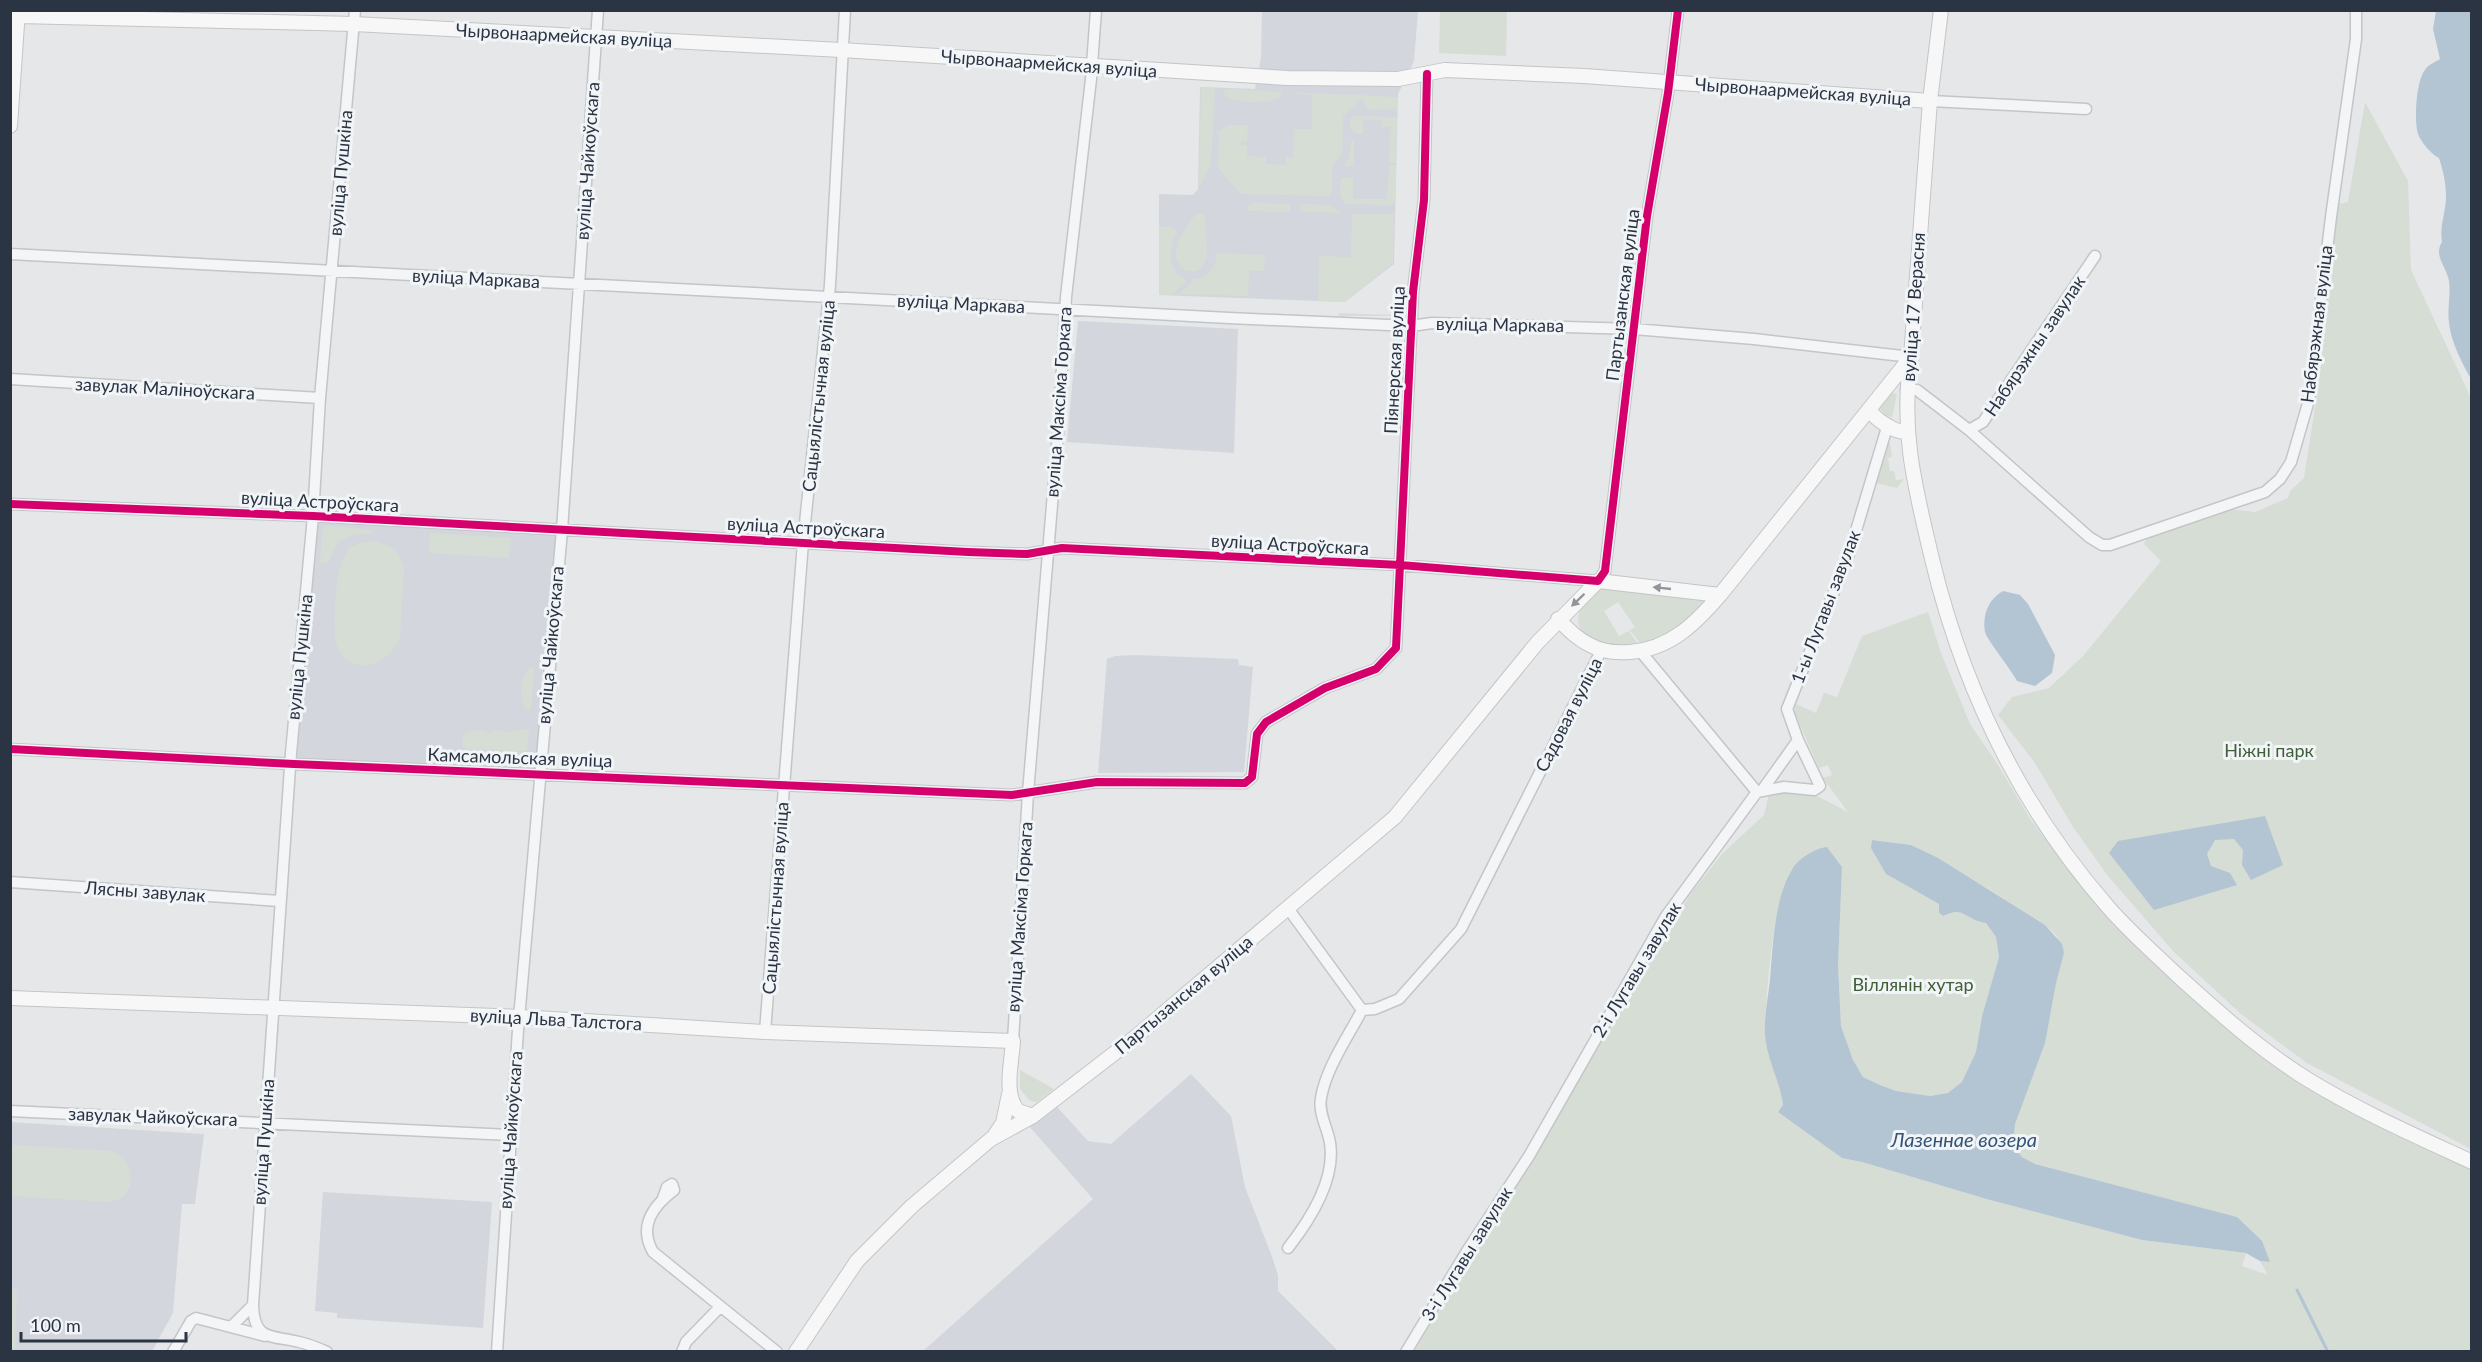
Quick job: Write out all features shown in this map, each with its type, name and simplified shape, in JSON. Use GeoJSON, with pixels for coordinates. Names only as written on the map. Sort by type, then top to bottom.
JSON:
{"type":"FeatureCollection","features":[{"type":"Feature","properties":{"kind":"main road","name":"вуліца 17 Верасня"},"geometry":{"type":"LineString","coordinates":[[1906,389],[1911,357],[1930,101],[1941,10]]}},
{"type":"Feature","properties":{"kind":"main road","name":"Чырвонаармейская вуліца"},"geometry":{"type":"LineString","coordinates":[[15,14],[354,17],[596,38],[841,50],[1287,78],[1398,79],[1445,70],[1669,82],[1930,101]]}},
{"type":"Feature","properties":{"kind":"main road"},"geometry":{"type":"LineString","coordinates":[[10,126],[15,14]]}},
{"type":"Feature","properties":{"kind":"main road","name":"Садовая вуліца"},"geometry":{"type":"LineString","coordinates":[[1601,651],[1641,652],[1676,638],[1689,628],[1720,595],[1911,357]]}},
{"type":"Feature","properties":{"kind":"main road"},"geometry":{"type":"LineString","coordinates":[[1906,389],[1910,464],[1949,623],[1966,671],[2018,783],[2044,824],[2109,908],[2137,937],[2223,1016],[2266,1051],[2341,1098],[2472,1162]]}},
{"type":"Feature","properties":{"kind":"main road"},"geometry":{"type":"LineString","coordinates":[[1869,410],[1877,419],[1888,424],[1897,432],[1908,432]]}},
{"type":"Feature","properties":{"kind":"main road","name":"вуліца Астроўскага"},"geometry":{"type":"LineString","coordinates":[[1598,581],[1720,595]]}},
{"type":"Feature","properties":{"kind":"main road","name":"Партызанская вуліца"},"geometry":{"type":"LineString","coordinates":[[796,1352],[857,1261],[912,1206],[991,1139],[1033,1116],[1138,1035],[1395,817],[1558,619],[1598,581]]}},
{"type":"Feature","properties":{"kind":"main road"},"geometry":{"type":"LineString","coordinates":[[1558,619],[1578,638],[1601,651]]}},
{"type":"Feature","properties":{"kind":"main road","name":"вуліца Льва Талстога"},"geometry":{"type":"LineString","coordinates":[[10,998],[273,1010],[520,1017],[765,1032],[1013,1041]]}},
{"type":"Feature","properties":{"kind":"main road"},"geometry":{"type":"LineString","coordinates":[[991,1139],[1003,1123],[1010,1089],[1013,1041]]}},
{"type":"Feature","properties":{"kind":"main road"},"geometry":{"type":"LineString","coordinates":[[1010,1089],[1015,1109],[1033,1116]]}},
{"type":"Feature","properties":{"kind":"street","name":"вуліца Чайкоўскага"},"geometry":{"type":"LineString","coordinates":[[497,1352],[511,1135],[561,530],[598,10]]}},
{"type":"Feature","properties":{"kind":"street","name":"Сацыялістычная вуліца"},"geometry":{"type":"LineString","coordinates":[[765,1032],[803,542],[829,297],[845,10]]}},
{"type":"Feature","properties":{"kind":"street","name":"вуліца Максіма Горкага"},"geometry":{"type":"LineString","coordinates":[[1013,1041],[1028,793],[1065,309],[1096,10]]}},
{"type":"Feature","properties":{"kind":"street","name":"Партызанская вуліца"},"geometry":{"type":"LineString","coordinates":[[1598,581],[1605,571],[1647,216],[1669,82],[1678,10]]}},
{"type":"Feature","properties":{"kind":"street","name":"Набярэжная вуліца"},"geometry":{"type":"LineString","coordinates":[[2102,545],[2110,545],[2265,492],[2281,477],[2291,462],[2309,400],[2331,217],[2356,39],[2356,10]]}},
{"type":"Feature","properties":{"kind":"street","name":"вуліца Пушкіна"},"geometry":{"type":"LineString","coordinates":[[253,1305],[290,764],[354,17]]}},
{"type":"Feature","properties":{"kind":"street","name":"Піянерская вуліца"},"geometry":{"type":"LineString","coordinates":[[1028,793],[1097,782],[1245,783],[1252,777],[1257,734],[1266,722],[1325,688],[1376,669],[1396,648],[1411,326],[1424,200],[1427,74]]}},
{"type":"Feature","properties":{"kind":"street","name":"Чырвонаармейская вуліца"},"geometry":{"type":"LineString","coordinates":[[1930,101],[2086,109]]}},
{"type":"Feature","properties":{"kind":"street","name":"вуліца Маркава"},"geometry":{"type":"LineString","coordinates":[[10,254],[578,285],[1411,326],[1432,323],[1634,329],[1754,339],[1911,357]]}},
{"type":"Feature","properties":{"kind":"street","name":"Набярэжны завулак"},"geometry":{"type":"LineString","coordinates":[[1969,430],[1983,422],[2095,256]]}},
{"type":"Feature","properties":{"kind":"street","name":"завулак Маліноўскага"},"geometry":{"type":"LineString","coordinates":[[10,379],[320,398]]}},
{"type":"Feature","properties":{"kind":"street","name":"вуліца 17 Верасня"},"geometry":{"type":"LineString","coordinates":[[1906,389],[1917,390],[1969,430],[2089,537],[2102,545]]}},
{"type":"Feature","properties":{"kind":"street","name":"1-ы Лугавы завулак"},"geometry":{"type":"LineString","coordinates":[[1760,790],[1784,787],[1814,790],[1820,786],[1798,740],[1787,709],[1849,554],[1888,424]]}},
{"type":"Feature","properties":{"kind":"street","name":"вуліца Астроўскага"},"geometry":{"type":"LineString","coordinates":[[10,504],[313,516],[1027,554],[1062,549],[1400,565],[1598,581]]}},
{"type":"Feature","properties":{"kind":"street","name":"Садовая вуліца"},"geometry":{"type":"LineString","coordinates":[[1362,1010],[1375,1009],[1399,999],[1461,929],[1601,651]]}},
{"type":"Feature","properties":{"kind":"street"},"geometry":{"type":"LineString","coordinates":[[1641,652],[1760,790]]}},
{"type":"Feature","properties":{"kind":"street","name":"2-і Лугавы завулак"},"geometry":{"type":"LineString","coordinates":[[1529,1156],[1666,916],[1798,740]]}},
{"type":"Feature","properties":{"kind":"street","name":"Камсамольская вуліца"},"geometry":{"type":"LineString","coordinates":[[10,749],[785,786],[1012,795],[1028,793]]}},
{"type":"Feature","properties":{"kind":"street","name":"Лясны завулак"},"geometry":{"type":"LineString","coordinates":[[10,882],[280,902]]}},
{"type":"Feature","properties":{"kind":"street"},"geometry":{"type":"LineString","coordinates":[[1287,907],[1362,1010],[1328,1076],[1320,1099],[1332,1152],[1326,1182],[1305,1225],[1288,1248]]}},
{"type":"Feature","properties":{"kind":"street","name":"завулак Чайкоўскага"},"geometry":{"type":"LineString","coordinates":[[10,1112],[511,1135]]}},
{"type":"Feature","properties":{"kind":"street","name":"3-і Лугавы завулак"},"geometry":{"type":"LineString","coordinates":[[1406,1352],[1467,1251],[1529,1156]]}},
{"type":"Feature","properties":{"kind":"street"},"geometry":{"type":"LineString","coordinates":[[663,1198],[648,1218],[646,1231],[650,1246],[657,1257],[777,1352]]}},
{"type":"Feature","properties":{"kind":"street"},"geometry":{"type":"LineString","coordinates":[[232,1326],[253,1305]]}},
{"type":"Feature","properties":{"kind":"street"},"geometry":{"type":"LineString","coordinates":[[253,1305],[255,1324],[268,1337]]}},
{"type":"Feature","properties":{"kind":"street"},"geometry":{"type":"LineString","coordinates":[[682,1352],[686,1342],[720,1307]]}},
{"type":"Feature","properties":{"kind":"street"},"geometry":{"type":"LineString","coordinates":[[173,1352],[191,1321],[196,1318],[268,1337],[299,1342],[327,1352]]}},
{"type":"Feature","properties":{"kind":"shaded area"},"geometry":{"type":"Polygon","coordinates":[[[1262,11],[1418,11],[1414,61],[1398,94],[1394,264],[1345,302],[1159,295],[1159,194],[1193,195],[1198,189],[1200,87],[1255,89],[1261,58],[1262,11]]]}},
{"type":"Feature","properties":{"kind":"shaded area"},"geometry":{"type":"Polygon","coordinates":[[[1078,321],[1238,329],[1234,453],[1067,442],[1078,321]]]}},
{"type":"Feature","properties":{"kind":"shaded area"},"geometry":{"type":"Polygon","coordinates":[[[315,520],[556,534],[535,768],[297,759],[315,520]]]}},
{"type":"Feature","properties":{"kind":"shaded area"},"geometry":{"type":"Polygon","coordinates":[[[1115,656],[1238,659],[1239,665],[1253,667],[1244,772],[1098,773],[1107,659],[1115,656]]]}},
{"type":"Feature","properties":{"kind":"shaded area"},"geometry":{"type":"Polygon","coordinates":[[[1191,1074],[1231,1116],[1245,1187],[1278,1275],[1278,1291],[1338,1351],[922,1352],[1093,1199],[1029,1126],[1025,1117],[1049,1098],[1088,1141],[1111,1144],[1191,1074]]]}},
{"type":"Feature","properties":{"kind":"shaded area"},"geometry":{"type":"Polygon","coordinates":[[[10,1122],[204,1134],[195,1204],[182,1204],[173,1313],[152,1351],[11,1351],[10,1122]]]}},
{"type":"Feature","properties":{"kind":"shaded area"},"geometry":{"type":"Polygon","coordinates":[[[323,1192],[492,1202],[483,1328],[337,1318],[337,1313],[315,1311],[323,1192]]]}},
{"type":"Feature","properties":{"kind":"green space"},"geometry":{"type":"Polygon","coordinates":[[[1440,11],[1507,11],[1506,56],[1439,53],[1440,11]]]}},
{"type":"Feature","properties":{"kind":"green space"},"geometry":{"type":"Polygon","coordinates":[[[1201,88],[1215,88],[1211,165],[1199,187],[1201,88]]]}},
{"type":"Feature","properties":{"kind":"green space"},"geometry":{"type":"Polygon","coordinates":[[[1224,89],[1281,92],[1281,96],[1262,102],[1244,102],[1225,96],[1224,89]]]}},
{"type":"Feature","properties":{"kind":"green space"},"geometry":{"type":"Polygon","coordinates":[[[1292,92],[1398,97],[1397,109],[1368,110],[1362,99],[1343,116],[1342,153],[1332,167],[1330,196],[1241,194],[1218,168],[1219,131],[1228,125],[1248,125],[1247,141],[1241,141],[1240,145],[1247,145],[1247,156],[1266,157],[1266,164],[1286,165],[1286,157],[1293,157],[1294,129],[1312,129],[1312,95],[1292,92]]]}},
{"type":"Feature","properties":{"kind":"green space","name":"Ніжні парк"},"geometry":{"type":"Polygon","coordinates":[[[2365,102],[2408,181],[2411,270],[2471,398],[2471,1149],[2307,1063],[2241,1014],[2174,952],[2108,876],[2073,827],[2035,763],[1998,715],[2012,697],[2049,688],[2083,656],[2161,561],[2144,544],[2148,536],[2229,509],[2255,512],[2288,498],[2290,491],[2304,478],[2316,401],[2311,387],[2321,295],[2339,204],[2348,202],[2365,102]]]}},
{"type":"Feature","properties":{"kind":"green space"},"geometry":{"type":"Polygon","coordinates":[[[1355,116],[1397,117],[1396,163],[1389,163],[1390,127],[1381,127],[1381,120],[1363,120],[1363,134],[1355,134],[1350,128],[1350,120],[1355,116]]]}},
{"type":"Feature","properties":{"kind":"green space"},"geometry":{"type":"Polygon","coordinates":[[[1351,141],[1354,141],[1354,166],[1343,166],[1349,157],[1351,141]]]}},
{"type":"Feature","properties":{"kind":"green space"},"geometry":{"type":"Polygon","coordinates":[[[1389,165],[1396,165],[1395,203],[1391,205],[1344,204],[1340,194],[1341,178],[1353,178],[1353,199],[1387,199],[1389,165]]]}},
{"type":"Feature","properties":{"kind":"green space"},"geometry":{"type":"Polygon","coordinates":[[[1253,203],[1290,204],[1290,212],[1248,211],[1248,206],[1253,203]]]}},
{"type":"Feature","properties":{"kind":"green space"},"geometry":{"type":"Polygon","coordinates":[[[1300,204],[1331,205],[1340,213],[1300,212],[1300,204]]]}},
{"type":"Feature","properties":{"kind":"green space"},"geometry":{"type":"Polygon","coordinates":[[[1196,214],[1205,214],[1207,258],[1200,269],[1188,271],[1184,270],[1178,262],[1177,247],[1187,225],[1196,214]]]}},
{"type":"Feature","properties":{"kind":"green space"},"geometry":{"type":"Polygon","coordinates":[[[1352,214],[1394,214],[1393,263],[1345,302],[1318,301],[1319,256],[1351,257],[1352,214]]]}},
{"type":"Feature","properties":{"kind":"green space"},"geometry":{"type":"Polygon","coordinates":[[[1159,227],[1173,227],[1177,232],[1171,251],[1172,265],[1186,279],[1186,283],[1171,295],[1159,295],[1159,227]]]}},
{"type":"Feature","properties":{"kind":"green space"},"geometry":{"type":"Polygon","coordinates":[[[1217,253],[1265,255],[1264,271],[1249,271],[1248,296],[1178,294],[1191,284],[1192,279],[1197,279],[1210,272],[1217,253]]]}},
{"type":"Feature","properties":{"kind":"green space"},"geometry":{"type":"Polygon","coordinates":[[[1393,296],[1406,296],[1405,307],[1402,310],[1391,311],[1393,296]]]}},
{"type":"Feature","properties":{"kind":"green space"},"geometry":{"type":"Polygon","coordinates":[[[1339,313],[1393,315],[1393,316],[1339,316],[1339,313]]]}},
{"type":"Feature","properties":{"kind":"green space"},"geometry":{"type":"Polygon","coordinates":[[[1892,393],[1897,394],[1892,417],[1886,416],[1880,409],[1882,402],[1892,393]]]}},
{"type":"Feature","properties":{"kind":"green space"},"geometry":{"type":"Polygon","coordinates":[[[1890,443],[1892,457],[1888,458],[1890,471],[1894,471],[1896,480],[1904,479],[1897,488],[1876,483],[1884,445],[1890,443]]]}},
{"type":"Feature","properties":{"kind":"green space"},"geometry":{"type":"Polygon","coordinates":[[[323,526],[368,529],[373,530],[373,533],[350,536],[338,542],[328,563],[322,564],[320,561],[323,526]]]}},
{"type":"Feature","properties":{"kind":"green space"},"geometry":{"type":"Polygon","coordinates":[[[430,533],[511,538],[509,558],[429,553],[430,533]]]}},
{"type":"Feature","properties":{"kind":"green space"},"geometry":{"type":"Polygon","coordinates":[[[374,541],[394,550],[404,569],[400,638],[394,649],[376,663],[357,665],[340,652],[335,640],[338,576],[345,554],[351,547],[374,541]]]}},
{"type":"Feature","properties":{"kind":"green space"},"geometry":{"type":"Polygon","coordinates":[[[1598,588],[1711,596],[1684,626],[1642,646],[1630,630],[1635,627],[1618,602],[1604,611],[1619,636],[1629,631],[1640,647],[1603,647],[1580,629],[1578,621],[1579,612],[1598,588]]]}},
{"type":"Feature","properties":{"kind":"green space","name":"Віллянін хутар"},"geometry":{"type":"Polygon","coordinates":[[[1928,612],[1941,653],[1970,724],[2032,822],[2112,923],[2236,1036],[2275,1066],[2355,1115],[2471,1170],[2471,1351],[1414,1352],[1478,1239],[1529,1166],[1634,982],[1692,892],[1723,853],[1764,815],[1769,794],[1787,792],[1817,796],[1848,812],[1823,778],[1832,775],[1828,765],[1819,768],[1794,711],[1796,704],[1816,713],[1824,693],[1837,697],[1862,636],[1928,612]],[[1873,840],[1886,874],[1939,904],[1939,913],[1942,916],[1961,913],[1986,923],[1996,937],[1999,957],[1982,1016],[1976,1052],[1962,1083],[1948,1093],[1930,1096],[1896,1091],[1863,1077],[1853,1060],[1841,1026],[1838,965],[1842,867],[1827,847],[1822,848],[1782,898],[1775,924],[1769,967],[1765,1028],[1767,1047],[1783,1105],[1778,1112],[1842,1158],[2142,1240],[2246,1253],[2242,1266],[2268,1275],[2260,1261],[2269,1262],[2237,1217],[2035,1164],[2022,1157],[2013,1145],[2015,1124],[2064,953],[2056,935],[2045,925],[1987,888],[1911,845],[1873,840]]]}},
{"type":"Feature","properties":{"kind":"green space"},"geometry":{"type":"Polygon","coordinates":[[[530,668],[534,669],[531,709],[526,709],[522,700],[522,688],[524,676],[530,668]]]}},
{"type":"Feature","properties":{"kind":"green space"},"geometry":{"type":"Polygon","coordinates":[[[524,728],[529,731],[527,751],[472,750],[463,747],[462,739],[465,733],[481,730],[491,733],[494,730],[510,732],[524,728]]]}},
{"type":"Feature","properties":{"kind":"green space"},"geometry":{"type":"Polygon","coordinates":[[[1020,1070],[1054,1089],[1037,1102],[1030,1101],[1020,1089],[1020,1070]]]}},
{"type":"Feature","properties":{"kind":"green space"},"geometry":{"type":"Polygon","coordinates":[[[11,1145],[113,1151],[121,1156],[130,1171],[130,1187],[119,1199],[109,1202],[11,1196],[11,1145]]]}},
{"type":"Feature","properties":{"kind":"green space"},"geometry":{"type":"Polygon","coordinates":[[[11,1289],[17,1289],[15,1348],[11,1348],[11,1289]]]}},
{"type":"Feature","properties":{"kind":"water"},"geometry":{"type":"Polygon","coordinates":[[[2436,11],[2471,11],[2471,379],[2452,338],[2449,318],[2449,281],[2439,252],[2446,202],[2444,176],[2439,158],[2424,144],[2417,128],[2416,111],[2422,75],[2428,67],[2440,59],[2433,29],[2436,11]]]}},
{"type":"Feature","properties":{"kind":"water"},"geometry":{"type":"Polygon","coordinates":[[[2003,591],[2020,595],[2028,604],[2055,655],[2052,673],[2035,686],[2017,681],[1985,632],[1986,613],[1990,603],[2003,591]]]}},
{"type":"Feature","properties":{"kind":"water"},"geometry":{"type":"Polygon","coordinates":[[[2265,816],[2283,865],[2251,880],[2242,865],[2243,850],[2234,839],[2215,840],[2207,854],[2211,866],[2230,873],[2237,885],[2154,910],[2109,853],[2118,841],[2265,816]]]}},
{"type":"Feature","properties":{"kind":"water","name":"Лазеннае возера"},"geometry":{"type":"Polygon","coordinates":[[[1872,840],[1911,845],[1938,858],[2045,925],[2062,944],[2064,953],[2045,1043],[2015,1124],[2013,1145],[2022,1157],[2035,1164],[2237,1217],[2262,1241],[2270,1262],[2260,1261],[2246,1253],[2142,1240],[1842,1158],[1778,1112],[1783,1105],[1768,1053],[1765,1028],[1778,907],[1793,868],[1803,857],[1813,851],[1827,847],[1842,867],[1838,965],[1841,1026],[1853,1060],[1863,1077],[1896,1091],[1930,1096],[1948,1093],[1962,1082],[1976,1052],[1982,1016],[1999,957],[1996,937],[1986,923],[1956,912],[1943,916],[1939,913],[1939,904],[1886,874],[1871,848],[1872,840]]]}},
{"type":"Feature","properties":{"kind":"waterway"},"geometry":{"type":"LineString","coordinates":[[2297,1290],[2328,1352]]}},
{"type":"Feature","properties":{"kind":"cycle path"},"geometry":{"type":"LineString","coordinates":[[10,504],[313,516],[968,552],[1027,554],[1062,548],[1400,565],[1598,581],[1605,571],[1647,216],[1668,93],[1678,10]]}},
{"type":"Feature","properties":{"kind":"cycle path"},"geometry":{"type":"LineString","coordinates":[[10,749],[294,764],[1012,795],[1097,782],[1245,783],[1252,777],[1257,734],[1266,722],[1325,688],[1376,669],[1396,648],[1413,292],[1424,200],[1427,74]]}}]}
